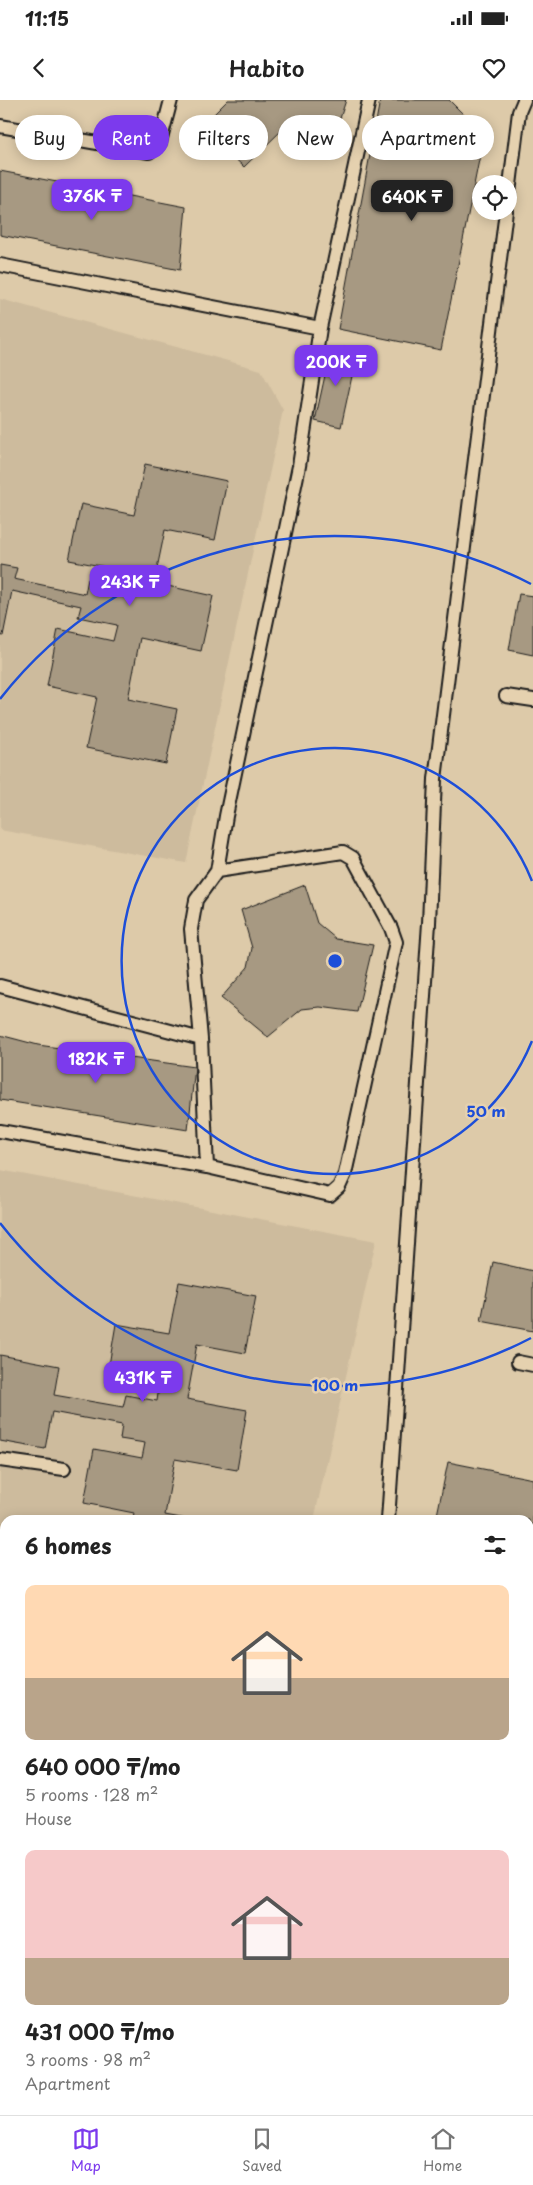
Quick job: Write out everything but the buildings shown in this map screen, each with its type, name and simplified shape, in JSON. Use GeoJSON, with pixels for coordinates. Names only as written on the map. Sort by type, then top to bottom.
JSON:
{"type":"FeatureCollection","features":[{"type":"Feature","properties":{"kind":"lane"},"geometry":{"type":"LineString","coordinates":[[0,126],[149,152],[160,142],[171,100]]}},
{"type":"Feature","properties":{"kind":"lane"},"geometry":{"type":"LineString","coordinates":[[207,1167],[201,1039],[191,929],[196,900],[217,871],[226,816],[299,466],[320,328],[368,100]]}},
{"type":"Feature","properties":{"kind":"lane"},"geometry":{"type":"LineString","coordinates":[[511,175],[519,112],[524,100]]}},
{"type":"Feature","properties":{"kind":"lane"},"geometry":{"type":"LineString","coordinates":[[388,1515],[427,943],[435,779],[505,220]]}},
{"type":"Feature","properties":{"kind":"lane"},"geometry":{"type":"LineString","coordinates":[[0,265],[320,328]]}},
{"type":"Feature","properties":{"kind":"lane"},"geometry":{"type":"LineString","coordinates":[[506,696],[533,700]]}},
{"type":"Feature","properties":{"kind":"lane"},"geometry":{"type":"LineString","coordinates":[[0,1131],[207,1167],[330,1195],[339,1187],[345,1174],[396,942],[391,928],[352,858],[342,852],[217,871]]}},
{"type":"Feature","properties":{"kind":"lane"},"geometry":{"type":"LineString","coordinates":[[0,986],[201,1039]]}},
{"type":"Feature","properties":{"kind":"lane"},"geometry":{"type":"LineString","coordinates":[[518,1362],[533,1364]]}},
{"type":"Feature","properties":{"kind":"lane"},"geometry":{"type":"LineString","coordinates":[[0,1460],[64,1470]]}},
{"type":"Feature","properties":{"kind":"shaded area"},"geometry":{"type":"Polygon","coordinates":[[[0,299],[261,370],[283,410],[186,863],[0,830],[0,299]]]}},
{"type":"Feature","properties":{"kind":"shaded area"},"geometry":{"type":"Polygon","coordinates":[[[0,1170],[376,1241],[315,1515],[0,1515],[0,1170]]]}}]}
